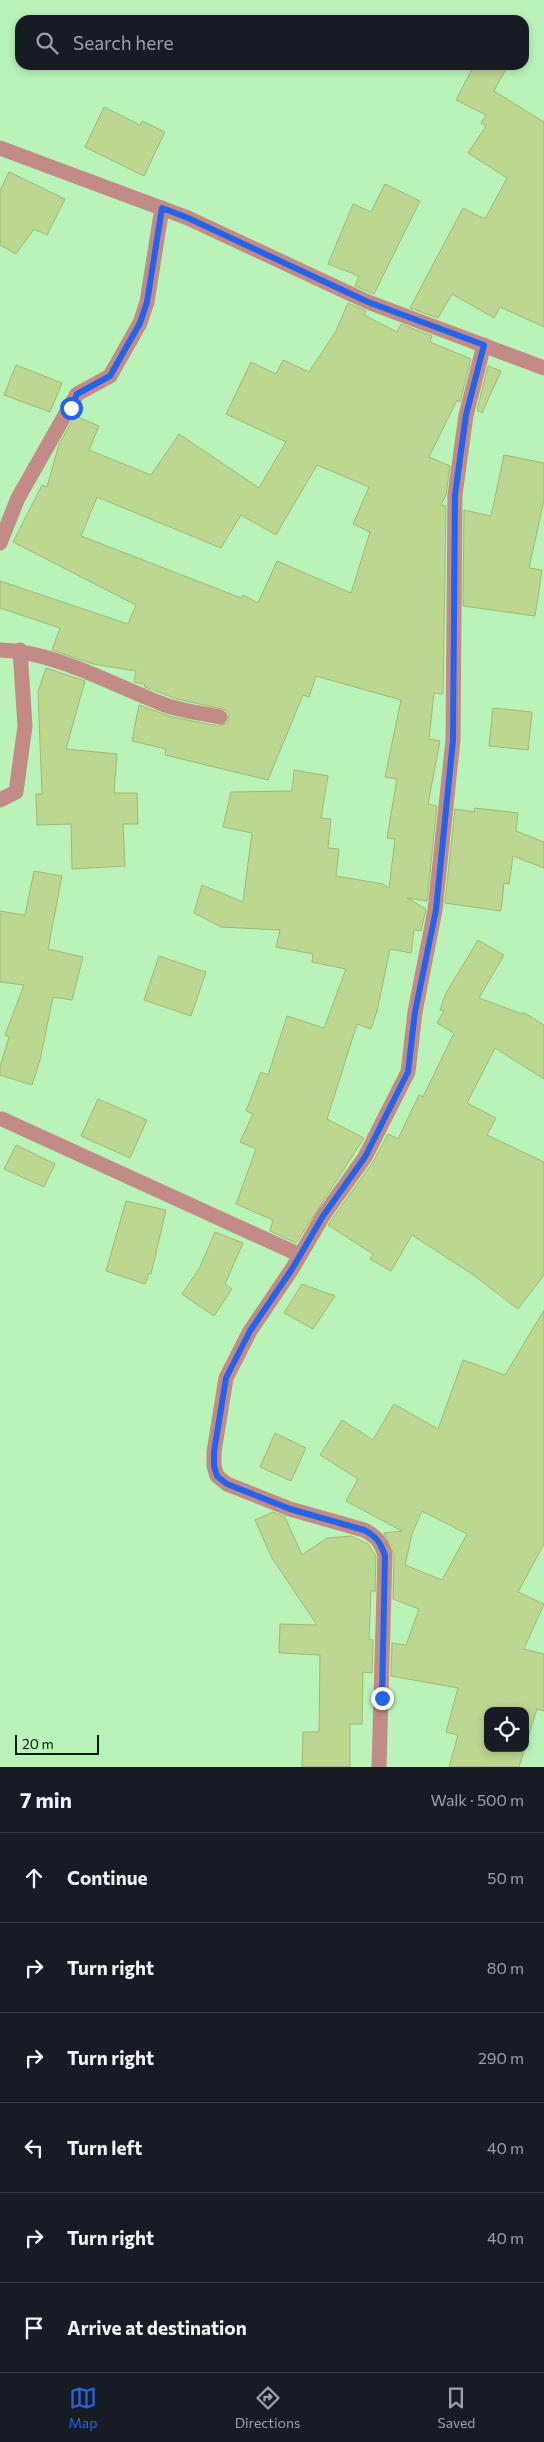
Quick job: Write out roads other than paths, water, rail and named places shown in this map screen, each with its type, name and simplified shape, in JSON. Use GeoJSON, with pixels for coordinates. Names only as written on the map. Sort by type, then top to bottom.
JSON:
{"type":"FeatureCollection","features":[{"type":"Feature","properties":{"kind":"street"},"geometry":{"type":"LineString","coordinates":[[0,148],[188,218],[368,302],[544,368]]}},
{"type":"Feature","properties":{"kind":"street"},"geometry":{"type":"LineString","coordinates":[[0,543],[18,498],[77,394],[110,376],[140,323],[147,302],[162,208]]}},
{"type":"Feature","properties":{"kind":"street"},"geometry":{"type":"LineString","coordinates":[[379,1767],[385,1556],[382,1546],[375,1536],[364,1530],[290,1509],[227,1484],[217,1476],[214,1466],[226,1378],[250,1331],[323,1216],[365,1157],[408,1072],[415,1012],[436,910],[453,740],[455,495],[466,415],[484,345]]}},
{"type":"Feature","properties":{"kind":"street"},"geometry":{"type":"LineString","coordinates":[[0,650],[20,650],[70,667],[165,705],[220,717]]}},
{"type":"Feature","properties":{"kind":"street"},"geometry":{"type":"LineString","coordinates":[[0,800],[16,792],[25,726],[20,650]]}},
{"type":"Feature","properties":{"kind":"street"},"geometry":{"type":"LineString","coordinates":[[2,1119],[300,1255]]}}]}
